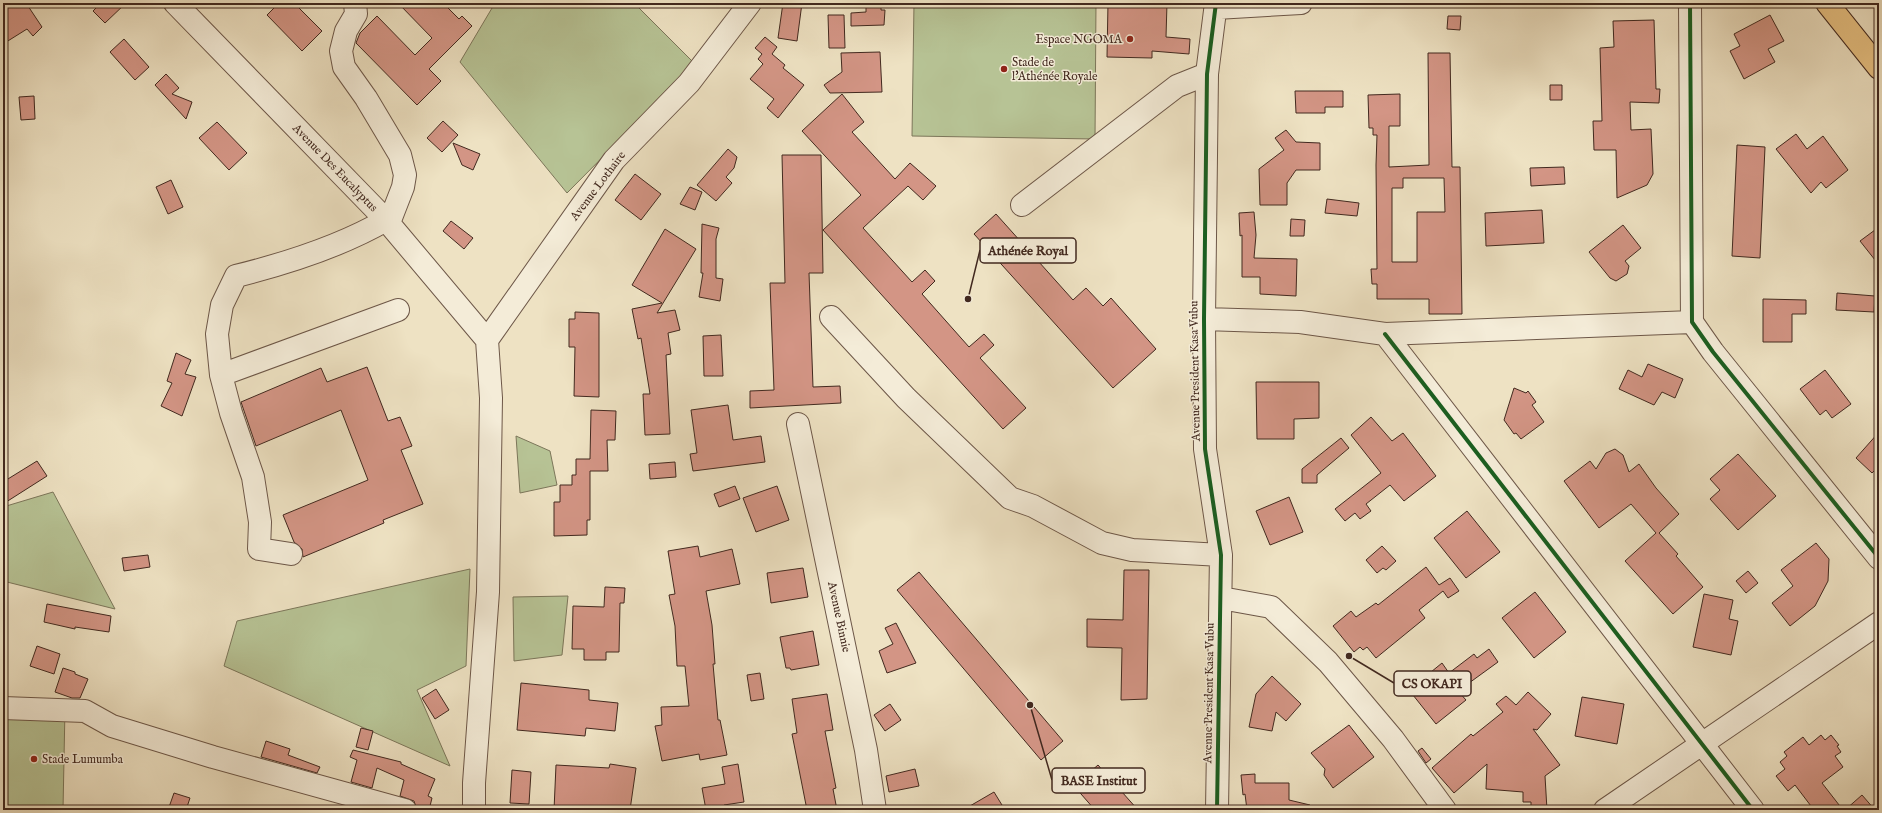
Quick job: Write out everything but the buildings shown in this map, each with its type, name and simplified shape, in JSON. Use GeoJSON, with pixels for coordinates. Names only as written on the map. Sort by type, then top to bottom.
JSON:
{"type":"FeatureCollection","features":[{"type":"Feature","properties":{"kind":"main road"},"geometry":{"type":"LineString","coordinates":[[1827,3],[1879,68]]}},
{"type":"Feature","properties":{"kind":"street","name":"Avenue Des Eucalyptus"},"geometry":{"type":"LineString","coordinates":[[175,3],[387,221],[487,340]]}},
{"type":"Feature","properties":{"kind":"street"},"geometry":{"type":"LineString","coordinates":[[291,554],[260,549],[260,522],[252,477],[231,413],[221,375],[217,334],[222,305],[236,276],[276,266],[368,231],[387,221],[404,187],[406,175],[400,155],[366,98],[344,67],[341,51],[346,31],[356,14],[355,3]]}},
{"type":"Feature","properties":{"kind":"street","name":"Avenue Lothaire"},"geometry":{"type":"LineString","coordinates":[[487,340],[614,160],[689,83],[750,3]]}},
{"type":"Feature","properties":{"kind":"street"},"geometry":{"type":"LineString","coordinates":[[1216,6],[1301,3]]}},
{"type":"Feature","properties":{"kind":"street"},"geometry":{"type":"LineString","coordinates":[[1690,3],[1692,322],[1713,352],[1879,558]]}},
{"type":"Feature","properties":{"kind":"street","name":"Avenue President Kasa Vubu"},"geometry":{"type":"LineString","coordinates":[[1216,6],[1207,74],[1204,319],[1205,448],[1221,555],[1217,810]]}},
{"type":"Feature","properties":{"kind":"street"},"geometry":{"type":"LineString","coordinates":[[1022,205],[1177,86],[1207,74]]}},
{"type":"Feature","properties":{"kind":"street"},"geometry":{"type":"LineString","coordinates":[[221,375],[398,310]]}},
{"type":"Feature","properties":{"kind":"street"},"geometry":{"type":"LineString","coordinates":[[831,317],[906,398],[1010,498],[1034,506],[1102,543],[1132,550],[1221,555]]}},
{"type":"Feature","properties":{"kind":"street"},"geometry":{"type":"LineString","coordinates":[[1204,319],[1300,322],[1385,334],[1692,322]]}},
{"type":"Feature","properties":{"kind":"street"},"geometry":{"type":"LineString","coordinates":[[1385,334],[1753,810]]}},
{"type":"Feature","properties":{"kind":"street"},"geometry":{"type":"LineString","coordinates":[[474,810],[474,783],[488,592],[491,398],[487,340]]}},
{"type":"Feature","properties":{"kind":"street","name":"Avenue Binnie"},"geometry":{"type":"LineString","coordinates":[[798,424],[866,750],[875,810]]}},
{"type":"Feature","properties":{"kind":"street"},"geometry":{"type":"LineString","coordinates":[[1221,598],[1271,607],[1328,662],[1393,738],[1445,810]]}},
{"type":"Feature","properties":{"kind":"street"},"geometry":{"type":"LineString","coordinates":[[1605,810],[1701,743],[1879,623]]}},
{"type":"Feature","properties":{"kind":"street"},"geometry":{"type":"LineString","coordinates":[[3,708],[85,711],[112,726],[236,764],[405,810]]}},
{"type":"Feature","properties":{"kind":"green space"},"geometry":{"type":"Polygon","coordinates":[[[495,3],[634,3],[695,64],[567,193],[460,62],[495,3]]]}},
{"type":"Feature","properties":{"kind":"green space","name":"Stade de l'Athénée Royale"},"geometry":{"type":"Polygon","coordinates":[[[914,3],[1096,3],[1095,139],[912,136],[914,3]]]}},
{"type":"Feature","properties":{"kind":"green space"},"geometry":{"type":"Polygon","coordinates":[[[516,436],[550,451],[557,485],[520,493],[516,436]]]}},
{"type":"Feature","properties":{"kind":"green space"},"geometry":{"type":"Polygon","coordinates":[[[53,492],[115,609],[3,581],[3,507],[53,492]]]}},
{"type":"Feature","properties":{"kind":"green space"},"geometry":{"type":"Polygon","coordinates":[[[470,569],[466,666],[417,690],[450,766],[224,666],[237,621],[470,569]]]}},
{"type":"Feature","properties":{"kind":"green space"},"geometry":{"type":"Polygon","coordinates":[[[568,596],[562,655],[514,661],[513,597],[568,596]]]}},
{"type":"Feature","properties":{"kind":"green space","name":"Stade Lumumba"},"geometry":{"type":"Polygon","coordinates":[[[3,706],[65,708],[63,810],[3,810],[3,706]]]}},
{"type":"Feature","properties":{"kind":"cycle path"},"geometry":{"type":"LineString","coordinates":[[1216,3],[1207,74],[1204,319],[1205,449],[1221,555],[1217,810]]}},
{"type":"Feature","properties":{"kind":"cycle path"},"geometry":{"type":"LineString","coordinates":[[1690,3],[1692,322],[1713,352],[1879,558]]}},
{"type":"Feature","properties":{"kind":"cycle path"},"geometry":{"type":"LineString","coordinates":[[1385,334],[1753,810]]}},
{"type":"Feature","properties":{"kind":"place","name":"Espace NGOMA"},"geometry":{"type":"Point","coordinates":[1130,39]}},
{"type":"Feature","properties":{"kind":"place","name":"Stade de l'Athénée Royale"},"geometry":{"type":"Point","coordinates":[1004,69]}},
{"type":"Feature","properties":{"kind":"place","name":"Athénée Royal"},"geometry":{"type":"Point","coordinates":[968,299]}},
{"type":"Feature","properties":{"kind":"place","name":"CS OKAPI"},"geometry":{"type":"Point","coordinates":[1349,656]}},
{"type":"Feature","properties":{"kind":"place","name":"BASE Institut"},"geometry":{"type":"Point","coordinates":[1030,705]}},
{"type":"Feature","properties":{"kind":"place","name":"Stade Lumumba"},"geometry":{"type":"Point","coordinates":[34,759]}}]}
